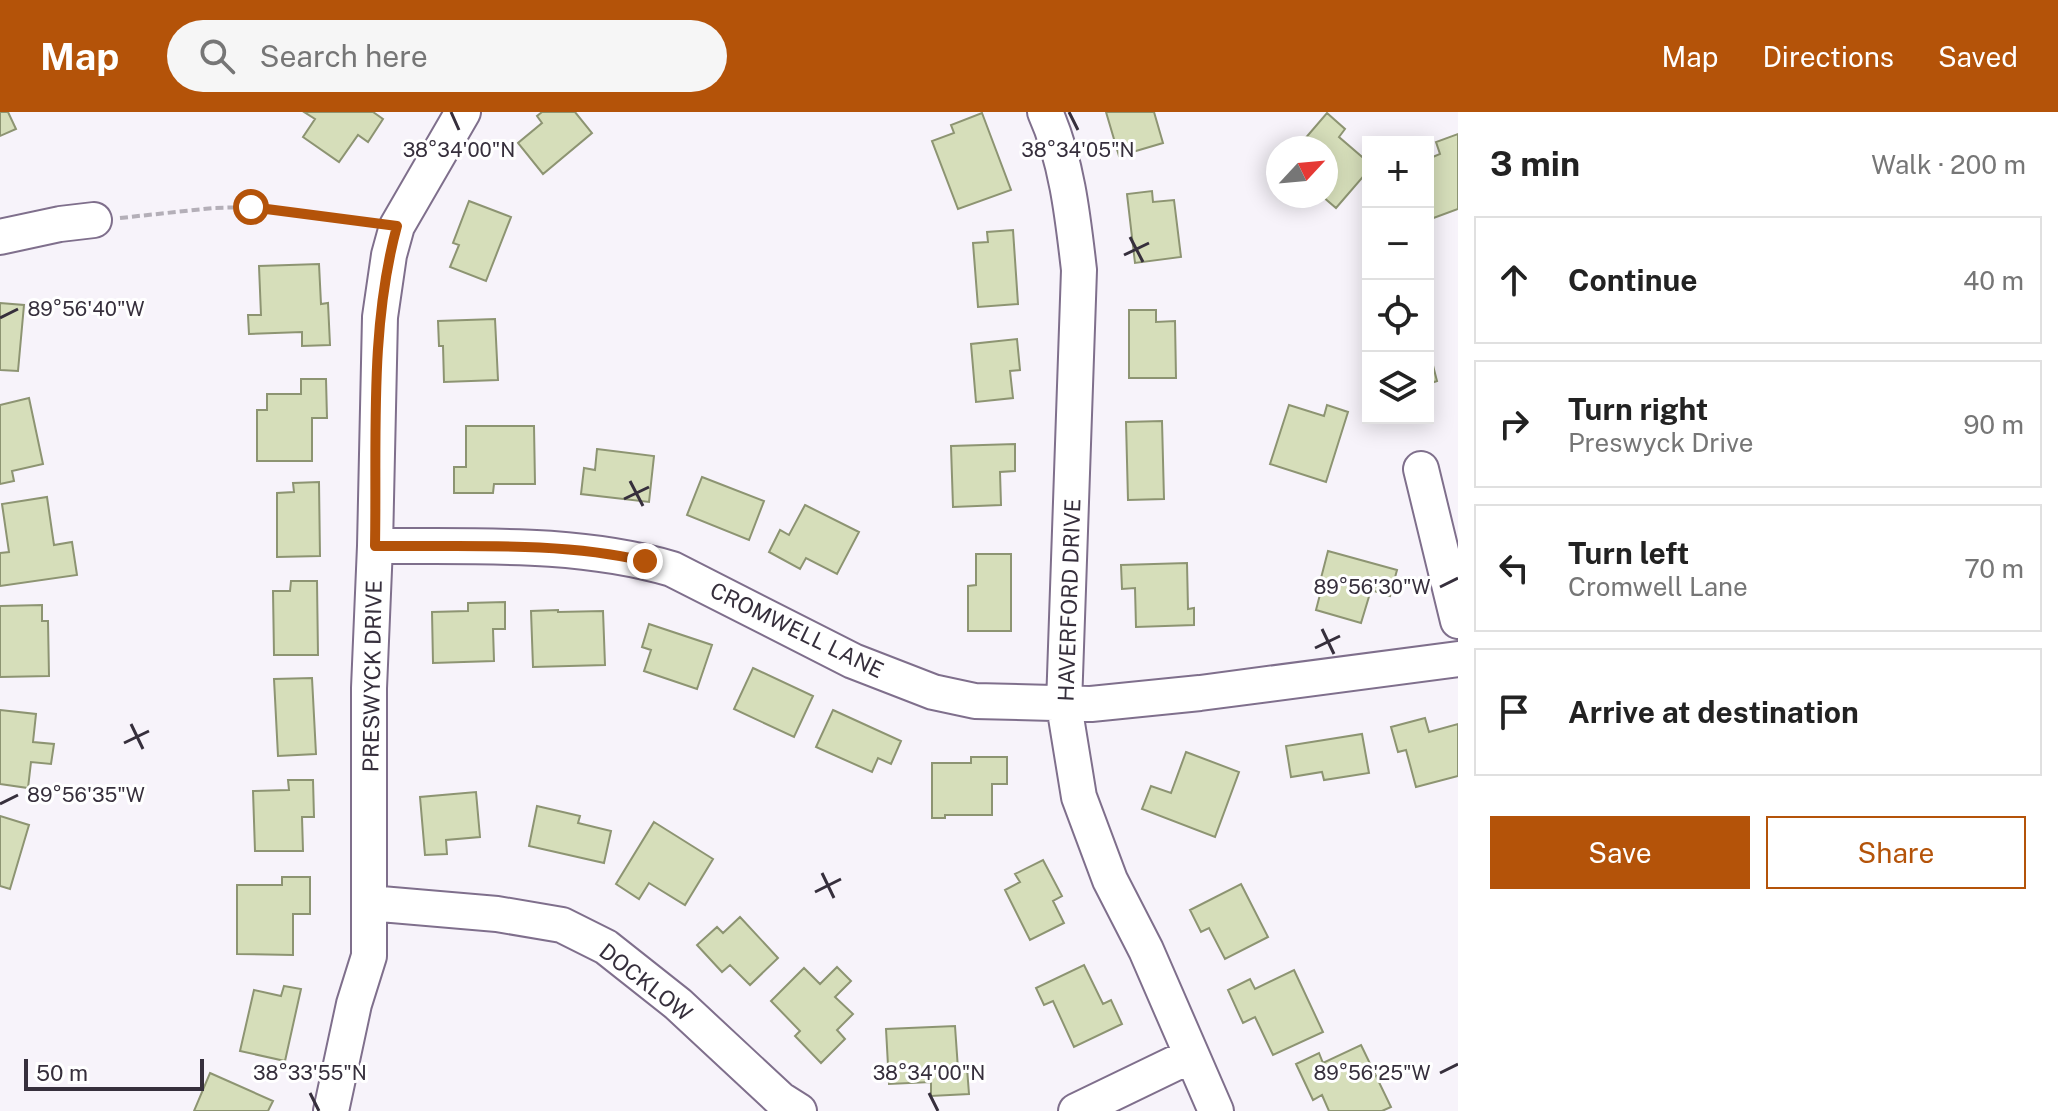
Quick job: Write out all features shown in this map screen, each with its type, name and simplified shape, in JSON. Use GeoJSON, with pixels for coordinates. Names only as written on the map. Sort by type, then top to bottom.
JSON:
{"type":"FeatureCollection","features":[{"type":"Feature","properties":{"kind":"street","name":"PRESWYCK DRIVE"},"geometry":{"type":"LineString","coordinates":[[331,1111],[354,1004],[369,956],[369,688],[380,317],[389,255],[397,226],[463,112]]}},
{"type":"Feature","properties":{"kind":"street","name":"HAVERFORD DRIVE"},"geometry":{"type":"LineString","coordinates":[[1045,112],[1065,178],[1079,270],[1064,705],[1079,797],[1110,880],[1146,950],[1216,1111]]}},
{"type":"Feature","properties":{"kind":"street"},"geometry":{"type":"LineString","coordinates":[[0,237],[94,220]]}},
{"type":"Feature","properties":{"kind":"street"},"geometry":{"type":"LineString","coordinates":[[1421,469],[1458,621]]}},
{"type":"Feature","properties":{"kind":"street","name":"CROMWELL LANE"},"geometry":{"type":"LineString","coordinates":[[375,546],[522,547],[619,555],[645,561],[672,569],[853,661],[933,692],[975,701],[1064,705],[1200,693],[1458,659]]}},
{"type":"Feature","properties":{"kind":"street","name":"DOCKLOW"},"geometry":{"type":"LineString","coordinates":[[369,903],[497,914],[562,925],[606,947],[678,1004],[780,1099],[799,1111]]}},
{"type":"Feature","properties":{"kind":"street"},"geometry":{"type":"LineString","coordinates":[[1076,1111],[1190,1056]]}},
{"type":"Feature","properties":{"kind":"path"},"geometry":{"type":"LineString","coordinates":[[94,220],[251,207],[397,226]]}},
{"type":"Feature","properties":{"kind":"building"},"geometry":{"type":"Polygon","coordinates":[[[0,112],[8,112],[16,129],[0,136],[0,112]]]}},
{"type":"Feature","properties":{"kind":"building"},"geometry":{"type":"Polygon","coordinates":[[[304,112],[373,112],[383,119],[368,142],[358,135],[339,162],[303,137],[315,119],[304,112]]]}},
{"type":"Feature","properties":{"kind":"building"},"geometry":{"type":"Polygon","coordinates":[[[542,112],[575,112],[592,133],[543,174],[518,143],[542,123],[537,116],[542,112]]]}},
{"type":"Feature","properties":{"kind":"building"},"geometry":{"type":"Polygon","coordinates":[[[1106,112],[1154,112],[1163,143],[1119,156],[1106,112]]]}},
{"type":"Feature","properties":{"kind":"building"},"geometry":{"type":"Polygon","coordinates":[[[982,113],[1011,190],[958,209],[932,141],[954,133],[951,125],[982,113]]]}},
{"type":"Feature","properties":{"kind":"building"},"geometry":{"type":"Polygon","coordinates":[[[1327,113],[1345,129],[1339,137],[1362,157],[1362,178],[1338,206],[1338,136],[1307,136],[1327,113]]]}},
{"type":"Feature","properties":{"kind":"building"},"geometry":{"type":"Polygon","coordinates":[[[1458,134],[1458,209],[1434,218],[1434,156],[1440,154],[1436,142],[1458,134]]]}},
{"type":"Feature","properties":{"kind":"building"},"geometry":{"type":"Polygon","coordinates":[[[1152,191],[1153,202],[1174,200],[1181,257],[1135,263],[1127,194],[1152,191]]]}},
{"type":"Feature","properties":{"kind":"building"},"geometry":{"type":"Polygon","coordinates":[[[469,201],[511,217],[486,281],[450,267],[459,245],[453,243],[469,201]]]}},
{"type":"Feature","properties":{"kind":"building"},"geometry":{"type":"Polygon","coordinates":[[[1013,230],[1018,304],[978,307],[973,243],[988,242],[987,232],[1013,230]]]}},
{"type":"Feature","properties":{"kind":"building"},"geometry":{"type":"Polygon","coordinates":[[[319,264],[321,304],[328,303],[330,345],[302,346],[302,332],[249,334],[248,315],[261,315],[259,266],[319,264]]]}},
{"type":"Feature","properties":{"kind":"building"},"geometry":{"type":"Polygon","coordinates":[[[0,303],[24,305],[18,371],[0,370],[0,303]]]}},
{"type":"Feature","properties":{"kind":"building"},"geometry":{"type":"Polygon","coordinates":[[[1129,310],[1156,310],[1156,322],[1175,321],[1176,378],[1129,378],[1129,310]]]}},
{"type":"Feature","properties":{"kind":"building"},"geometry":{"type":"Polygon","coordinates":[[[495,319],[498,380],[444,382],[443,346],[439,346],[438,321],[495,319]]]}},
{"type":"Feature","properties":{"kind":"building"},"geometry":{"type":"Polygon","coordinates":[[[1017,339],[1020,370],[1010,371],[1013,398],[976,402],[971,344],[1017,339]]]}},
{"type":"Feature","properties":{"kind":"building"},"geometry":{"type":"Polygon","coordinates":[[[301,379],[326,379],[327,418],[312,418],[312,461],[257,461],[257,410],[267,410],[267,394],[301,394],[301,379]]]}},
{"type":"Feature","properties":{"kind":"building"},"geometry":{"type":"Polygon","coordinates":[[[29,398],[43,464],[12,471],[14,481],[0,484],[0,405],[29,398]]]}},
{"type":"Feature","properties":{"kind":"building"},"geometry":{"type":"Polygon","coordinates":[[[1289,405],[1324,416],[1327,405],[1348,412],[1326,482],[1270,464],[1289,405]]]}},
{"type":"Feature","properties":{"kind":"building"},"geometry":{"type":"Polygon","coordinates":[[[1162,421],[1164,499],[1128,500],[1126,422],[1162,421]]]}},
{"type":"Feature","properties":{"kind":"building"},"geometry":{"type":"Polygon","coordinates":[[[466,426],[534,426],[535,484],[494,484],[493,493],[454,493],[454,467],[466,467],[466,426]]]}},
{"type":"Feature","properties":{"kind":"building"},"geometry":{"type":"Polygon","coordinates":[[[1015,444],[1015,471],[1000,472],[1001,505],[953,507],[951,446],[1015,444]]]}},
{"type":"Feature","properties":{"kind":"building"},"geometry":{"type":"Polygon","coordinates":[[[597,449],[654,456],[649,502],[581,494],[584,468],[595,470],[597,449]]]}},
{"type":"Feature","properties":{"kind":"building"},"geometry":{"type":"Polygon","coordinates":[[[702,477],[764,501],[749,540],[687,515],[702,477]]]}},
{"type":"Feature","properties":{"kind":"building"},"geometry":{"type":"Polygon","coordinates":[[[319,482],[320,556],[277,557],[277,493],[294,492],[293,483],[319,482]]]}},
{"type":"Feature","properties":{"kind":"building"},"geometry":{"type":"Polygon","coordinates":[[[47,497],[54,545],[72,542],[77,575],[0,586],[0,553],[9,552],[2,504],[47,497]]]}},
{"type":"Feature","properties":{"kind":"building"},"geometry":{"type":"Polygon","coordinates":[[[805,505],[859,532],[837,574],[806,558],[800,569],[769,552],[780,530],[789,535],[805,505]]]}},
{"type":"Feature","properties":{"kind":"building"},"geometry":{"type":"Polygon","coordinates":[[[1328,551],[1397,570],[1390,596],[1371,590],[1361,623],[1316,610],[1328,551]]]}},
{"type":"Feature","properties":{"kind":"building"},"geometry":{"type":"Polygon","coordinates":[[[976,554],[1011,554],[1011,631],[968,631],[968,586],[976,585],[976,554]]]}},
{"type":"Feature","properties":{"kind":"building"},"geometry":{"type":"Polygon","coordinates":[[[1187,563],[1188,609],[1194,608],[1194,625],[1136,627],[1135,588],[1122,589],[1121,565],[1187,563]]]}},
{"type":"Feature","properties":{"kind":"building"},"geometry":{"type":"Polygon","coordinates":[[[291,581],[317,581],[318,655],[274,655],[273,591],[290,591],[291,581]]]}},
{"type":"Feature","properties":{"kind":"building"},"geometry":{"type":"Polygon","coordinates":[[[505,602],[505,629],[493,629],[494,661],[433,663],[432,612],[468,611],[468,603],[505,602]]]}},
{"type":"Feature","properties":{"kind":"building"},"geometry":{"type":"Polygon","coordinates":[[[42,605],[42,621],[48,621],[49,676],[0,677],[0,606],[42,605]]]}},
{"type":"Feature","properties":{"kind":"building"},"geometry":{"type":"Polygon","coordinates":[[[531,611],[603,611],[605,665],[533,667],[531,611]]]}},
{"type":"Feature","properties":{"kind":"building"},"geometry":{"type":"Polygon","coordinates":[[[649,624],[712,645],[697,689],[644,671],[651,650],[642,647],[649,624]]]}},
{"type":"Feature","properties":{"kind":"building"},"geometry":{"type":"Polygon","coordinates":[[[753,668],[813,696],[794,737],[734,709],[753,668]]]}},
{"type":"Feature","properties":{"kind":"building"},"geometry":{"type":"Polygon","coordinates":[[[312,678],[316,754],[278,756],[274,679],[312,678]]]}},
{"type":"Feature","properties":{"kind":"building"},"geometry":{"type":"Polygon","coordinates":[[[0,710],[36,714],[33,742],[54,744],[51,764],[31,762],[28,788],[0,784],[0,710]]]}},
{"type":"Feature","properties":{"kind":"building"},"geometry":{"type":"Polygon","coordinates":[[[833,710],[901,741],[891,764],[878,758],[872,772],[816,747],[833,710]]]}},
{"type":"Feature","properties":{"kind":"building"},"geometry":{"type":"Polygon","coordinates":[[[1425,718],[1429,732],[1458,724],[1458,776],[1416,787],[1406,750],[1398,752],[1391,727],[1425,718]]]}},
{"type":"Feature","properties":{"kind":"building"},"geometry":{"type":"Polygon","coordinates":[[[1362,734],[1369,773],[1324,780],[1322,772],[1291,777],[1286,746],[1362,734]]]}},
{"type":"Feature","properties":{"kind":"building"},"geometry":{"type":"Polygon","coordinates":[[[1186,752],[1239,772],[1215,837],[1142,809],[1151,786],[1171,793],[1186,752]]]}},
{"type":"Feature","properties":{"kind":"building"},"geometry":{"type":"Polygon","coordinates":[[[971,757],[1007,757],[1007,784],[992,784],[992,815],[932,818],[932,763],[971,763],[971,757]]]}},
{"type":"Feature","properties":{"kind":"building"},"geometry":{"type":"Polygon","coordinates":[[[288,780],[313,780],[314,817],[302,817],[303,851],[255,851],[253,791],[289,790],[288,780]]]}},
{"type":"Feature","properties":{"kind":"building"},"geometry":{"type":"Polygon","coordinates":[[[476,792],[480,837],[446,840],[447,854],[425,855],[420,797],[476,792]]]}},
{"type":"Feature","properties":{"kind":"building"},"geometry":{"type":"Polygon","coordinates":[[[537,806],[580,816],[578,823],[611,831],[604,863],[529,846],[537,806]]]}},
{"type":"Feature","properties":{"kind":"building"},"geometry":{"type":"Polygon","coordinates":[[[0,816],[29,825],[10,889],[0,886],[0,816]]]}},
{"type":"Feature","properties":{"kind":"building"},"geometry":{"type":"Polygon","coordinates":[[[654,822],[713,859],[685,905],[649,883],[639,899],[616,884],[654,822]]]}},
{"type":"Feature","properties":{"kind":"building"},"geometry":{"type":"Polygon","coordinates":[[[1043,860],[1062,896],[1053,901],[1064,923],[1030,940],[1005,890],[1020,882],[1015,874],[1043,860]]]}},
{"type":"Feature","properties":{"kind":"building"},"geometry":{"type":"Polygon","coordinates":[[[282,877],[310,877],[310,914],[293,914],[293,955],[237,954],[237,885],[282,885],[282,877]]]}},
{"type":"Feature","properties":{"kind":"building"},"geometry":{"type":"Polygon","coordinates":[[[1241,884],[1268,937],[1225,959],[1209,928],[1201,932],[1190,910],[1241,884]]]}},
{"type":"Feature","properties":{"kind":"building"},"geometry":{"type":"Polygon","coordinates":[[[740,917],[778,958],[750,985],[730,965],[722,972],[697,945],[717,927],[723,933],[740,917]]]}},
{"type":"Feature","properties":{"kind":"building"},"geometry":{"type":"Polygon","coordinates":[[[1084,965],[1103,1004],[1111,1000],[1122,1024],[1074,1047],[1053,1001],[1044,1005],[1036,988],[1084,965]]]}},
{"type":"Feature","properties":{"kind":"building"},"geometry":{"type":"Polygon","coordinates":[[[837,967],[851,981],[835,997],[853,1014],[837,1030],[845,1039],[821,1063],[795,1036],[800,1031],[771,1001],[804,968],[820,984],[837,967]]]}},
{"type":"Feature","properties":{"kind":"building"},"geometry":{"type":"Polygon","coordinates":[[[1294,970],[1323,1032],[1273,1055],[1255,1017],[1243,1023],[1228,990],[1250,979],[1255,989],[1294,970]]]}},
{"type":"Feature","properties":{"kind":"building"},"geometry":{"type":"Polygon","coordinates":[[[284,986],[301,989],[285,1061],[240,1051],[254,990],[281,996],[284,986]]]}},
{"type":"Feature","properties":{"kind":"building"},"geometry":{"type":"Polygon","coordinates":[[[955,1026],[958,1069],[967,1068],[969,1094],[931,1096],[931,1082],[889,1084],[886,1029],[955,1026]]]}},
{"type":"Feature","properties":{"kind":"building"},"geometry":{"type":"Polygon","coordinates":[[[1361,1045],[1391,1107],[1382,1111],[1329,1111],[1322,1095],[1313,1100],[1296,1064],[1319,1053],[1323,1063],[1361,1045]]]}},
{"type":"Feature","properties":{"kind":"building"},"geometry":{"type":"Polygon","coordinates":[[[210,1073],[273,1101],[268,1111],[194,1111],[210,1073]]]}},
{"type":"Feature","properties":{"kind":"route"},"geometry":{"type":"LineString","coordinates":[[251,207],[397,226],[389,255],[380,317],[375,546],[522,547],[619,555],[645,561]]}}]}
